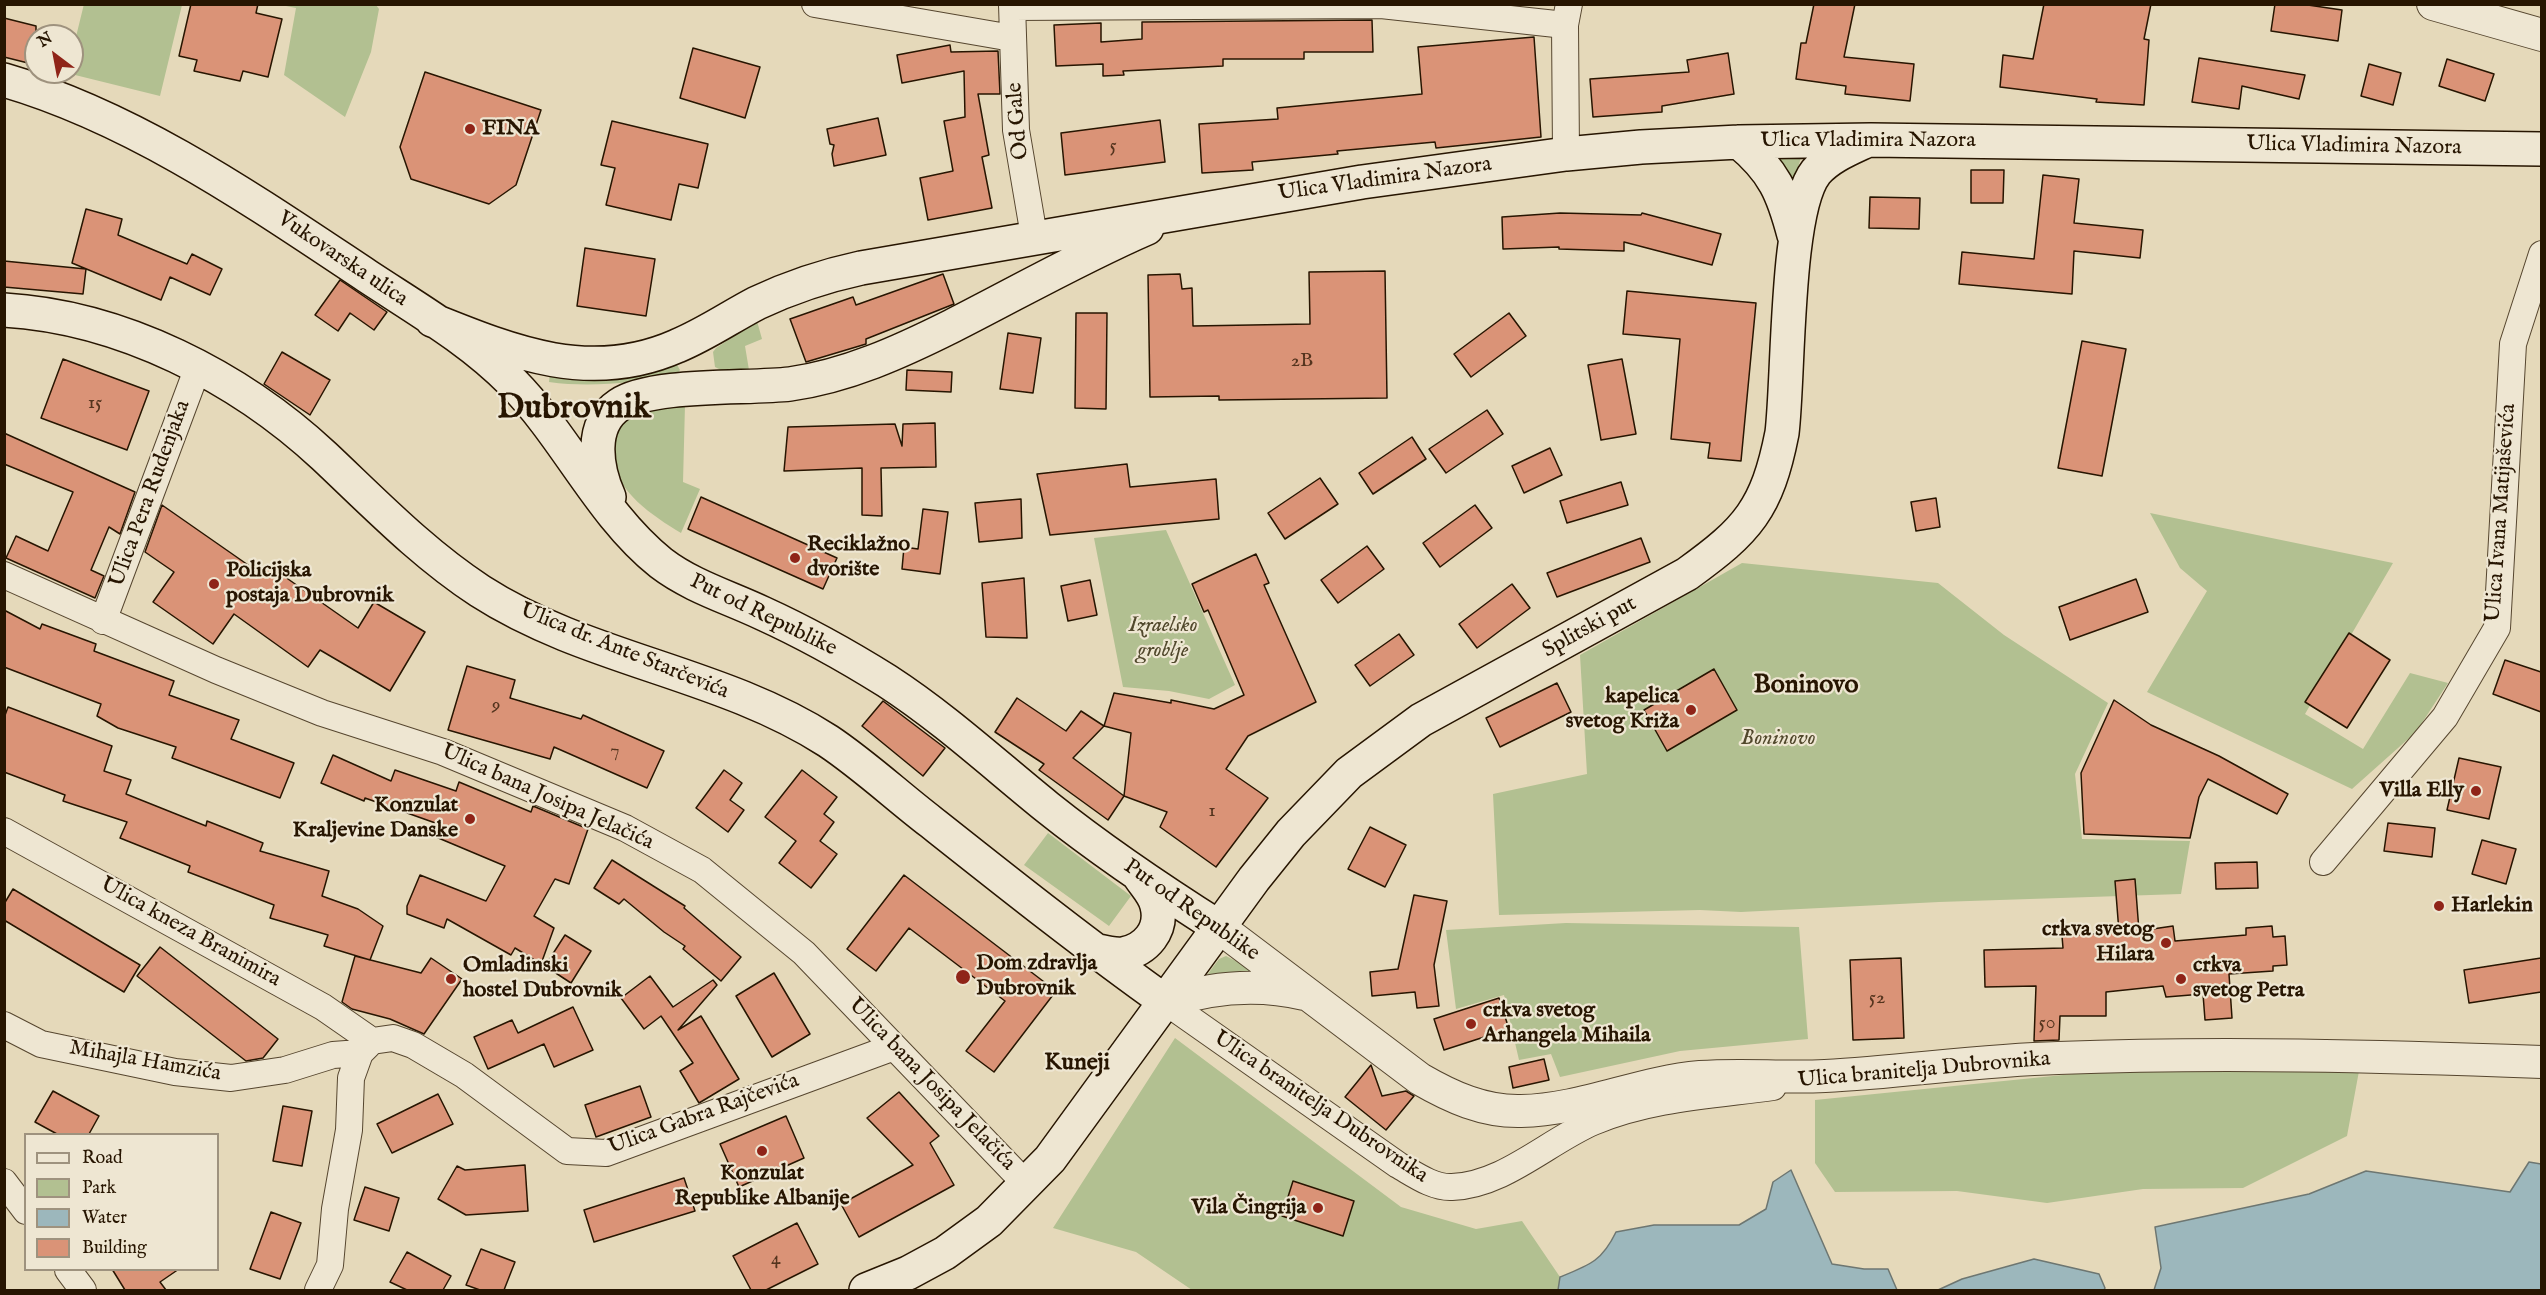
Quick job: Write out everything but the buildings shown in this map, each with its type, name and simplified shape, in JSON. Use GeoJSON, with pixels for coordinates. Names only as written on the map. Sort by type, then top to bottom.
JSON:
{"type":"FeatureCollection","features":[{"type":"Feature","properties":{"kind":"main road","name":"Vukovarska ulica"},"geometry":{"type":"LineString","coordinates":[[4,80],[41,90],[108,118],[264,207],[432,320],[486,359],[512,382],[534,407],[619,520]]}},
{"type":"Feature","properties":{"kind":"main road","name":"Ulica Vladimira Nazora"},"geometry":{"type":"LineString","coordinates":[[432,320],[503,348],[574,364],[612,363],[650,357],[706,333],[756,304],[788,289],[825,276],[1199,208],[1362,182],[1566,154],[1739,142],[1871,140],[2541,149]]}},
{"type":"Feature","properties":{"kind":"main road","name":"Splitski put"},"geometry":{"type":"LineString","coordinates":[[866,1290],[908,1273],[945,1253],[989,1221],[1050,1159],[1291,833],[1349,773],[1421,720],[1687,574],[1727,545],[1743,529],[1766,492],[1776,462],[1786,398],[1795,237],[1805,192],[1816,173],[1829,160],[1871,140]]}},
{"type":"Feature","properties":{"kind":"main road","name":"Splitski put"},"geometry":{"type":"LineString","coordinates":[[1739,142],[1768,168],[1777,182],[1785,200],[1795,237]]}},
{"type":"Feature","properties":{"kind":"main road","name":"Ulica Vladimira Nazora"},"geometry":{"type":"LineString","coordinates":[[619,520],[600,469],[598,446],[600,430],[608,414],[619,405],[634,398],[702,389],[787,384],[820,379],[853,369],[899,351],[1137,232],[1199,208]]}},
{"type":"Feature","properties":{"kind":"main road"},"geometry":{"type":"LineString","coordinates":[[1034,237],[1047,277]]}},
{"type":"Feature","properties":{"kind":"main road","name":"Ulica dr. Ante Starčevića"},"geometry":{"type":"LineString","coordinates":[[4,310],[34,312],[111,330],[198,367],[247,395],[290,426],[408,537],[483,593],[569,635],[767,710],[828,741],[1094,950],[1166,1002]]}},
{"type":"Feature","properties":{"kind":"main road"},"geometry":{"type":"LineString","coordinates":[[702,389],[700,359],[706,333]]}},
{"type":"Feature","properties":{"kind":"main road","name":"Put od Republike"},"geometry":{"type":"LineString","coordinates":[[619,520],[642,546],[676,573],[809,634],[891,683],[1140,877],[1220,928]]}},
{"type":"Feature","properties":{"kind":"main road"},"geometry":{"type":"LineString","coordinates":[[1094,950],[1121,954],[1138,950],[1151,938],[1159,923],[1157,905],[1140,877]]}},
{"type":"Feature","properties":{"kind":"street"},"geometry":{"type":"LineString","coordinates":[[815,4],[1012,38]]}},
{"type":"Feature","properties":{"kind":"street"},"geometry":{"type":"LineString","coordinates":[[2433,4],[2541,35]]}},
{"type":"Feature","properties":{"kind":"street"},"geometry":{"type":"LineString","coordinates":[[1012,6],[1381,6],[1567,15],[1566,154]]}},
{"type":"Feature","properties":{"kind":"street","name":"Od Gale"},"geometry":{"type":"LineString","coordinates":[[1012,6],[1016,130],[1034,237]]}},
{"type":"Feature","properties":{"kind":"street","name":"Ulica Ivana Matijaševića"},"geometry":{"type":"LineString","coordinates":[[2323,861],[2445,717],[2497,628],[2513,344],[2541,254]]}},
{"type":"Feature","properties":{"kind":"street","name":"Ulica Pera Rudenjaka"},"geometry":{"type":"LineString","coordinates":[[103,621],[198,367]]}},
{"type":"Feature","properties":{"kind":"street","name":"Ulica bana Josipa Jelačića"},"geometry":{"type":"LineString","coordinates":[[4,575],[103,621],[322,713],[443,752],[625,828],[702,870],[804,953],[1026,1184]]}},
{"type":"Feature","properties":{"kind":"street","name":"Ulica kneza Branimira"},"geometry":{"type":"LineString","coordinates":[[4,831],[323,1007],[366,1047]]}},
{"type":"Feature","properties":{"kind":"street","name":"Put od Republike"},"geometry":{"type":"LineString","coordinates":[[1220,928],[1420,1079],[1447,1095],[1478,1106],[1520,1112],[1565,1107],[1648,1085],[1698,1077],[1822,1076]]}},
{"type":"Feature","properties":{"kind":"street"},"geometry":{"type":"LineString","coordinates":[[1166,1002],[1212,990],[1246,987],[1275,987],[1308,995]]}},
{"type":"Feature","properties":{"kind":"street","name":"Ulica branitelja Dubrovnika"},"geometry":{"type":"LineString","coordinates":[[1166,1002],[1398,1166],[1437,1186],[1451,1188],[1471,1185],[1495,1176],[1593,1122],[1623,1112],[1663,1102],[1774,1087],[1822,1076],[2067,1057],[2301,1055],[2541,1062]]}},
{"type":"Feature","properties":{"kind":"street","name":"Mihajla Hamzića"},"geometry":{"type":"LineString","coordinates":[[4,1024],[41,1044],[175,1072],[231,1078],[285,1070],[366,1047]]}},
{"type":"Feature","properties":{"kind":"street","name":"Ulica Gabra Rajčevića"},"geometry":{"type":"LineString","coordinates":[[366,1047],[393,1038],[413,1045],[464,1075],[567,1151],[606,1153],[894,1047]]}},
{"type":"Feature","properties":{"kind":"street"},"geometry":{"type":"LineString","coordinates":[[318,1290],[330,1264],[335,1209],[349,1130],[351,1078],[366,1047]]}},
{"type":"Feature","properties":{"kind":"street"},"geometry":{"type":"LineString","coordinates":[[4,1182],[24,1208]]}},
{"type":"Feature","properties":{"kind":"street"},"geometry":{"type":"LineString","coordinates":[[69,1271],[83,1290]]}},
{"type":"Feature","properties":{"kind":"green space"},"geometry":{"type":"Polygon","coordinates":[[[84,4],[182,5],[160,96],[84,77],[84,24],[79,24],[84,4]]]}},
{"type":"Feature","properties":{"kind":"green space"},"geometry":{"type":"Polygon","coordinates":[[[281,5],[376,5],[379,9],[371,52],[345,117],[284,75],[296,8],[281,5]]]}},
{"type":"Feature","properties":{"kind":"green space"},"geometry":{"type":"Polygon","coordinates":[[[1803,151],[1793,184],[1775,155],[1803,151]]]}},
{"type":"Feature","properties":{"kind":"green space"},"geometry":{"type":"Polygon","coordinates":[[[757,321],[762,339],[745,346],[749,370],[723,371],[715,367],[713,352],[716,348],[757,321]]]}},
{"type":"Feature","properties":{"kind":"green space"},"geometry":{"type":"Polygon","coordinates":[[[676,363],[680,370],[675,377],[597,384],[549,382],[550,373],[676,363]]]}},
{"type":"Feature","properties":{"kind":"green space"},"geometry":{"type":"Polygon","coordinates":[[[685,405],[683,482],[700,489],[681,533],[648,511],[628,492],[615,469],[612,452],[618,424],[635,412],[685,405]]]}},
{"type":"Feature","properties":{"kind":"green space"},"geometry":{"type":"Polygon","coordinates":[[[2150,513],[2393,563],[2305,714],[2363,749],[2410,673],[2448,683],[2416,732],[2352,789],[2147,692],[2207,591],[2180,568],[2150,513]]]}},
{"type":"Feature","properties":{"kind":"green space","name":"Izraelsko groblje"},"geometry":{"type":"Polygon","coordinates":[[[1166,530],[1235,685],[1209,699],[1169,691],[1123,687],[1094,538],[1166,530]]]}},
{"type":"Feature","properties":{"kind":"green space","name":"Boninovo"},"geometry":{"type":"Polygon","coordinates":[[[1742,563],[1938,583],[2004,635],[2108,703],[2075,774],[2082,839],[2190,841],[2181,894],[1939,902],[1741,912],[1700,910],[1499,915],[1493,794],[1587,774],[1580,655],[1742,563]]]}},
{"type":"Feature","properties":{"kind":"green space"},"geometry":{"type":"Polygon","coordinates":[[[1048,833],[1131,896],[1109,926],[1024,865],[1048,833]]]}},
{"type":"Feature","properties":{"kind":"green space"},"geometry":{"type":"Polygon","coordinates":[[[1566,923],[1799,927],[1808,1039],[1680,1051],[1560,1077],[1551,1054],[1519,1060],[1504,995],[1456,1009],[1446,930],[1566,923]]]}},
{"type":"Feature","properties":{"kind":"green space"},"geometry":{"type":"Polygon","coordinates":[[[1226,956],[1250,968],[1253,973],[1204,979],[1219,959],[1226,956]]]}},
{"type":"Feature","properties":{"kind":"green space"},"geometry":{"type":"Polygon","coordinates":[[[1175,1038],[1401,1207],[1476,1229],[1522,1221],[1560,1277],[1558,1290],[1192,1290],[1136,1252],[1053,1228],[1175,1038]]]}},
{"type":"Feature","properties":{"kind":"green space"},"geometry":{"type":"Polygon","coordinates":[[[2240,1069],[2359,1071],[2347,1136],[2243,1188],[2143,1189],[2047,1203],[1957,1191],[1835,1192],[1815,1163],[1815,1100],[2083,1073],[2240,1069]]]}},
{"type":"Feature","properties":{"kind":"water"},"geometry":{"type":"Polygon","coordinates":[[[2529,1162],[2541,1164],[2541,1290],[2154,1290],[2161,1268],[2155,1227],[2309,1194],[2366,1171],[2510,1192],[2529,1162]]]}},
{"type":"Feature","properties":{"kind":"water"},"geometry":{"type":"Polygon","coordinates":[[[1791,1170],[1832,1264],[1864,1269],[1888,1269],[1897,1290],[1558,1290],[1560,1277],[1594,1261],[1606,1250],[1616,1232],[1654,1225],[1739,1225],[1766,1209],[1773,1182],[1791,1170]]]}},
{"type":"Feature","properties":{"kind":"water"},"geometry":{"type":"Polygon","coordinates":[[[2034,1259],[2099,1274],[2105,1288],[2104,1290],[1938,1290],[1962,1279],[2034,1259]]]}},
{"type":"Feature","properties":{"kind":"place","name":"FINA"},"geometry":{"type":"Point","coordinates":[470,129]}},
{"type":"Feature","properties":{"kind":"place","name":"Reciklažno dvorište"},"geometry":{"type":"Point","coordinates":[795,558]}},
{"type":"Feature","properties":{"kind":"place","name":"Policijska postaja Dubrovnik"},"geometry":{"type":"Point","coordinates":[214,584]}},
{"type":"Feature","properties":{"kind":"place","name":"kapelica svetog Križa"},"geometry":{"type":"Point","coordinates":[1691,710]}},
{"type":"Feature","properties":{"kind":"place","name":"Villa Elly"},"geometry":{"type":"Point","coordinates":[2476,791]}},
{"type":"Feature","properties":{"kind":"place","name":"Konzulat Kraljevine Danske"},"geometry":{"type":"Point","coordinates":[470,819]}},
{"type":"Feature","properties":{"kind":"place","name":"Harlekin"},"geometry":{"type":"Point","coordinates":[2439,906]}},
{"type":"Feature","properties":{"kind":"place","name":"crkva svetog Hilara"},"geometry":{"type":"Point","coordinates":[2166,943]}},
{"type":"Feature","properties":{"kind":"place","name":"Dom zdravlja Dubrovnik"},"geometry":{"type":"Point","coordinates":[963,977]}},
{"type":"Feature","properties":{"kind":"place","name":"Omladinski hostel Dubrovnik"},"geometry":{"type":"Point","coordinates":[451,979]}},
{"type":"Feature","properties":{"kind":"place","name":"crkva svetog Petra"},"geometry":{"type":"Point","coordinates":[2181,979]}},
{"type":"Feature","properties":{"kind":"place","name":"crkva svetog Arhangela Mihaila"},"geometry":{"type":"Point","coordinates":[1471,1024]}},
{"type":"Feature","properties":{"kind":"place","name":"Konzulat Republike Albanije"},"geometry":{"type":"Point","coordinates":[762,1151]}},
{"type":"Feature","properties":{"kind":"place","name":"Vila Čingrija"},"geometry":{"type":"Point","coordinates":[1318,1208]}},
{"type":"Feature","properties":{"kind":"district","name":"Dubrovnik"},"geometry":{"type":"Point","coordinates":[574,410]}},
{"type":"Feature","properties":{"kind":"district","name":"Boninovo"},"geometry":{"type":"Point","coordinates":[1806,687]}},
{"type":"Feature","properties":{"kind":"district","name":"Kuneji"},"geometry":{"type":"Point","coordinates":[1077,1064]}}]}
